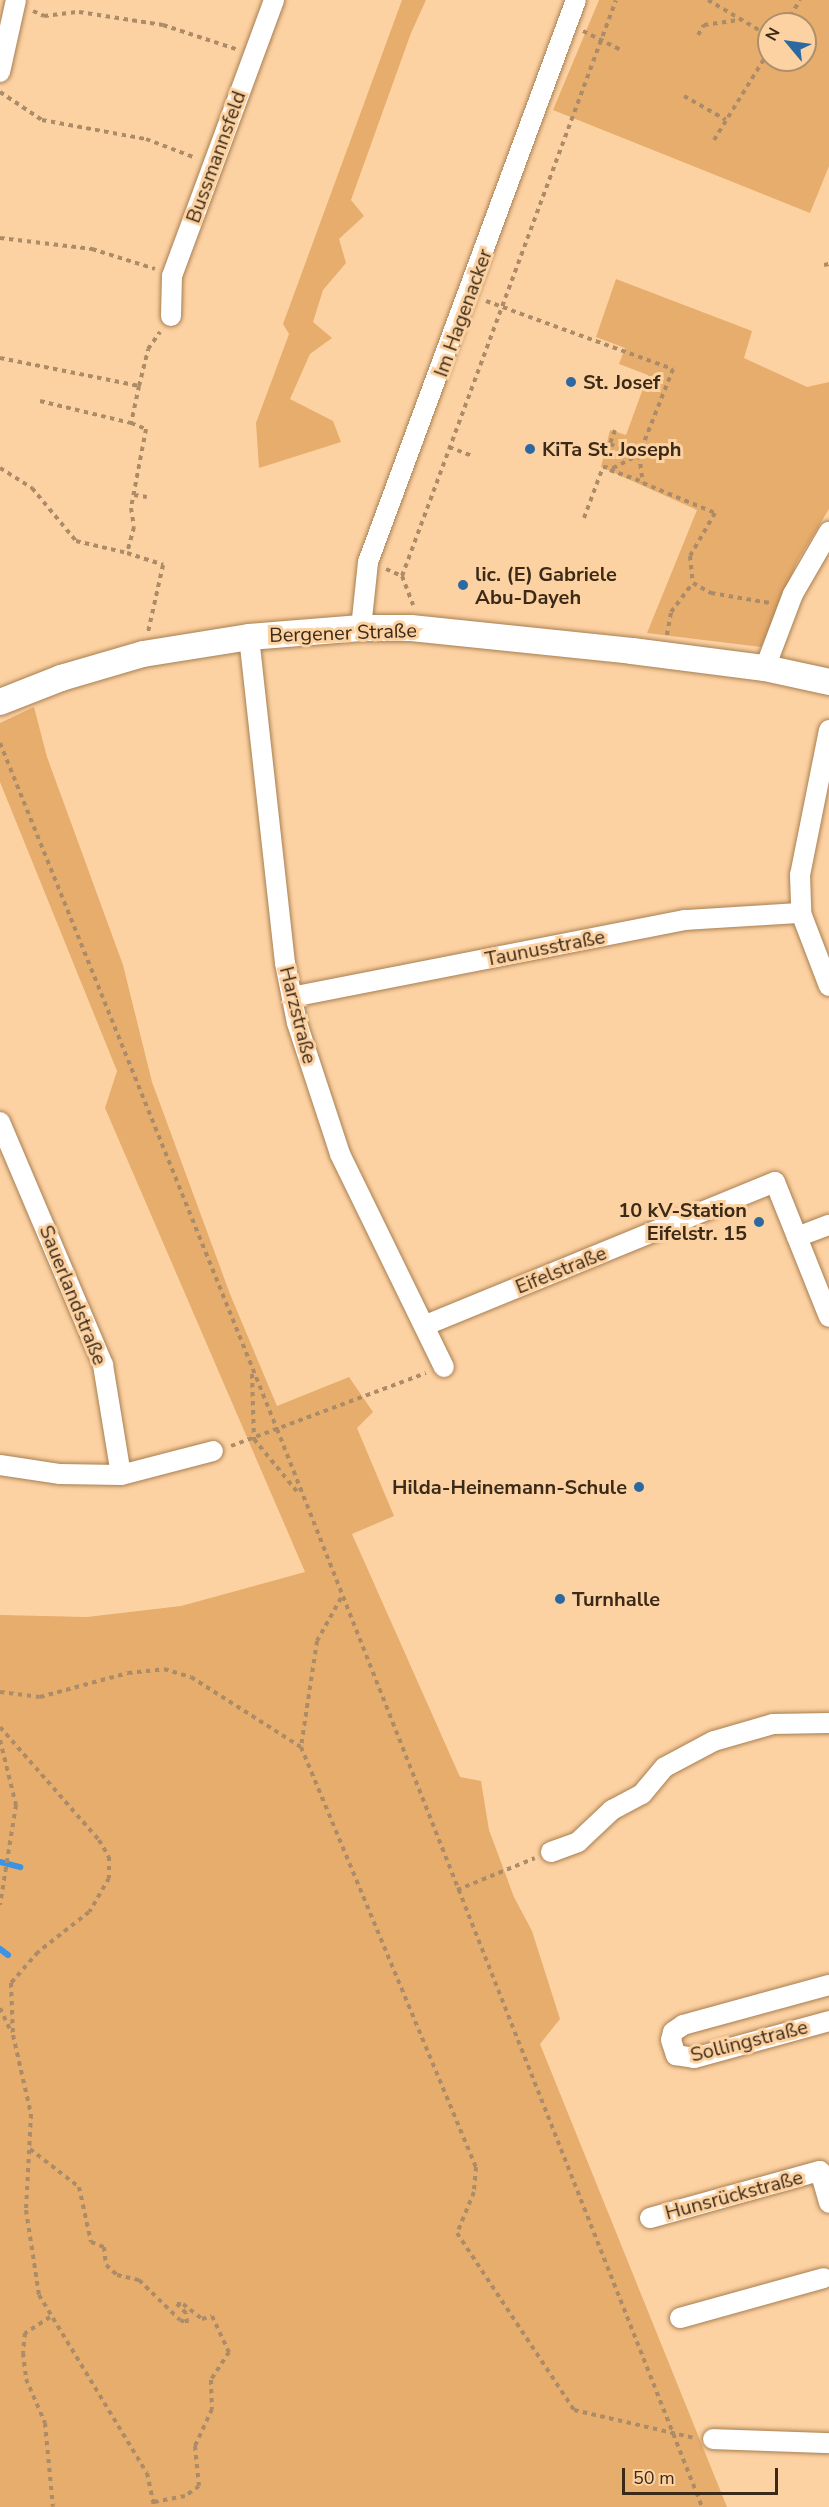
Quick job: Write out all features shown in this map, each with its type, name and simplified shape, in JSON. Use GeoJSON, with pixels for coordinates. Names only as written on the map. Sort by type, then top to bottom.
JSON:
{"type":"FeatureCollection","features":[{"type":"Feature","properties":{"kind":"street","name":"Bussmannsfeld"},"geometry":{"type":"LineString","coordinates":[[171,316],[172,276],[274,0]]}},
{"type":"Feature","properties":{"kind":"street","name":"Im Hagenacker"},"geometry":{"type":"LineString","coordinates":[[361,628],[368,562],[470,295],[576,0]]}},
{"type":"Feature","properties":{"kind":"street"},"geometry":{"type":"LineString","coordinates":[[0,72],[16,2]]}},
{"type":"Feature","properties":{"kind":"street"},"geometry":{"type":"LineString","coordinates":[[765,668],[789,606],[829,532]]}},
{"type":"Feature","properties":{"kind":"street","name":"Bergener Straße"},"geometry":{"type":"LineString","coordinates":[[0,702],[61,678],[143,654],[249,636],[361,628],[411,628],[663,655],[765,668],[829,682]]}},
{"type":"Feature","properties":{"kind":"street","name":"Harzstraße"},"geometry":{"type":"LineString","coordinates":[[249,636],[292,997],[340,1154],[426,1325],[444,1367]]}},
{"type":"Feature","properties":{"kind":"street"},"geometry":{"type":"LineString","coordinates":[[829,730],[800,875],[801,913],[829,986]]}},
{"type":"Feature","properties":{"kind":"street","name":"Taunusstraße"},"geometry":{"type":"LineString","coordinates":[[292,997],[685,920],[801,913]]}},
{"type":"Feature","properties":{"kind":"street","name":"Sauerlandstraße"},"geometry":{"type":"LineString","coordinates":[[0,1122],[103,1365],[121,1475]]}},
{"type":"Feature","properties":{"kind":"street","name":"Eifelstraße"},"geometry":{"type":"LineString","coordinates":[[426,1325],[775,1182],[797,1238]]}},
{"type":"Feature","properties":{"kind":"street"},"geometry":{"type":"LineString","coordinates":[[829,1225],[797,1238],[829,1317]]}},
{"type":"Feature","properties":{"kind":"street"},"geometry":{"type":"LineString","coordinates":[[0,1465],[60,1474],[121,1475],[213,1451]]}},
{"type":"Feature","properties":{"kind":"street"},"geometry":{"type":"LineString","coordinates":[[551,1852],[578,1842],[612,1810],[642,1794],[665,1767],[714,1741],[773,1724],[829,1723]]}},
{"type":"Feature","properties":{"kind":"street","name":"Sollingstraße"},"geometry":{"type":"LineString","coordinates":[[829,1985],[683,2025],[673,2032],[671,2040],[676,2055],[694,2058],[829,2021]]}},
{"type":"Feature","properties":{"kind":"street","name":"Hunsrückstraße"},"geometry":{"type":"LineString","coordinates":[[650,2218],[820,2171],[829,2203]]}},
{"type":"Feature","properties":{"kind":"street"},"geometry":{"type":"LineString","coordinates":[[680,2318],[827,2284]]}},
{"type":"Feature","properties":{"kind":"street"},"geometry":{"type":"LineString","coordinates":[[713,2439],[829,2443]]}},
{"type":"Feature","properties":{"kind":"path"},"geometry":{"type":"LineString","coordinates":[[411,628],[413,601],[402,576],[616,0]]}},
{"type":"Feature","properties":{"kind":"path"},"geometry":{"type":"LineString","coordinates":[[708,0],[757,29]]}},
{"type":"Feature","properties":{"kind":"path"},"geometry":{"type":"LineString","coordinates":[[16,2],[44,16],[79,12],[163,25],[254,54]]}},
{"type":"Feature","properties":{"kind":"path"},"geometry":{"type":"LineString","coordinates":[[698,35],[704,25],[741,20]]}},
{"type":"Feature","properties":{"kind":"path"},"geometry":{"type":"LineString","coordinates":[[567,24],[622,51]]}},
{"type":"Feature","properties":{"kind":"path"},"geometry":{"type":"LineString","coordinates":[[714,140],[757,70]]}},
{"type":"Feature","properties":{"kind":"path"},"geometry":{"type":"LineString","coordinates":[[0,92],[42,120],[146,139],[214,164]]}},
{"type":"Feature","properties":{"kind":"path"},"geometry":{"type":"LineString","coordinates":[[684,96],[726,120]]}},
{"type":"Feature","properties":{"kind":"path"},"geometry":{"type":"LineString","coordinates":[[0,238],[92,249],[172,276]]}},
{"type":"Feature","properties":{"kind":"path"},"geometry":{"type":"LineString","coordinates":[[470,295],[673,369],[639,455],[643,483]]}},
{"type":"Feature","properties":{"kind":"path"},"geometry":{"type":"LineString","coordinates":[[131,423],[148,349],[171,316]]}},
{"type":"Feature","properties":{"kind":"path"},"geometry":{"type":"LineString","coordinates":[[0,358],[139,386]]}},
{"type":"Feature","properties":{"kind":"path"},"geometry":{"type":"LineString","coordinates":[[40,401],[131,423],[146,429],[134,495],[134,527],[127,553]]}},
{"type":"Feature","properties":{"kind":"path"},"geometry":{"type":"LineString","coordinates":[[615,430],[610,444],[639,455]]}},
{"type":"Feature","properties":{"kind":"path"},"geometry":{"type":"LineString","coordinates":[[449,447],[473,456]]}},
{"type":"Feature","properties":{"kind":"path"},"geometry":{"type":"LineString","coordinates":[[603,467],[613,468],[639,455]]}},
{"type":"Feature","properties":{"kind":"path"},"geometry":{"type":"LineString","coordinates":[[603,467],[715,513],[690,556],[693,584],[671,612],[663,655]]}},
{"type":"Feature","properties":{"kind":"path"},"geometry":{"type":"LineString","coordinates":[[584,518],[603,467]]}},
{"type":"Feature","properties":{"kind":"path"},"geometry":{"type":"LineString","coordinates":[[0,468],[32,488],[76,541],[127,553],[163,565],[143,654]]}},
{"type":"Feature","properties":{"kind":"path"},"geometry":{"type":"LineString","coordinates":[[134,495],[147,497]]}},
{"type":"Feature","properties":{"kind":"path"},"geometry":{"type":"LineString","coordinates":[[368,562],[402,576]]}},
{"type":"Feature","properties":{"kind":"path"},"geometry":{"type":"LineString","coordinates":[[693,584],[711,593],[789,606]]}},
{"type":"Feature","properties":{"kind":"path"},"geometry":{"type":"LineString","coordinates":[[0,743],[277,1429],[301,1497],[702,2507]]}},
{"type":"Feature","properties":{"kind":"path"},"geometry":{"type":"LineString","coordinates":[[254,1440],[277,1429],[444,1367]]}},
{"type":"Feature","properties":{"kind":"path"},"geometry":{"type":"LineString","coordinates":[[252,1371],[254,1440],[301,1497]]}},
{"type":"Feature","properties":{"kind":"path"},"geometry":{"type":"LineString","coordinates":[[341,1598],[317,1641],[301,1747],[476,2167],[474,2192],[457,2233],[574,2410],[673,2432]]}},
{"type":"Feature","properties":{"kind":"path"},"geometry":{"type":"LineString","coordinates":[[0,1692],[40,1697],[128,1673],[164,1669],[191,1677],[301,1747]]}},
{"type":"Feature","properties":{"kind":"path"},"geometry":{"type":"LineString","coordinates":[[0,1727],[99,1840],[109,1857],[109,1878],[89,1911],[38,1952],[11,1983],[13,2035],[31,2114],[26,2210],[39,2295],[50,2317],[147,2473],[153,2505],[185,2496],[199,2486],[195,2446],[212,2409],[211,2380],[229,2352],[212,2316],[202,2319],[183,2304],[177,2304],[186,2313],[187,2323],[180,2320],[139,2280],[117,2275],[106,2265],[104,2247],[91,2242],[78,2187],[30,2149]]}},
{"type":"Feature","properties":{"kind":"path"},"geometry":{"type":"LineString","coordinates":[[0,1740],[16,1805],[0,1905]]}},
{"type":"Feature","properties":{"kind":"path"},"geometry":{"type":"LineString","coordinates":[[458,1890],[551,1852]]}},
{"type":"Feature","properties":{"kind":"path"},"geometry":{"type":"LineString","coordinates":[[0,2008],[13,2035]]}},
{"type":"Feature","properties":{"kind":"path"},"geometry":{"type":"LineString","coordinates":[[50,2317],[25,2333],[24,2352],[26,2379],[45,2423],[53,2507]]}},
{"type":"Feature","properties":{"kind":"shaded area"},"geometry":{"type":"Polygon","coordinates":[[[402,0],[426,0],[411,33],[351,200],[364,216],[339,239],[346,263],[323,290],[313,322],[332,338],[310,354],[290,399],[333,421],[341,442],[259,468],[256,423],[289,334],[283,324],[402,0]]]}},
{"type":"Feature","properties":{"kind":"shaded area"},"geometry":{"type":"Polygon","coordinates":[[[599,0],[829,0],[829,166],[810,213],[553,110],[599,0]]]}},
{"type":"Feature","properties":{"kind":"shaded area"},"geometry":{"type":"Polygon","coordinates":[[[616,279],[752,331],[744,358],[807,387],[829,382],[829,509],[797,562],[761,647],[647,633],[697,510],[601,467],[610,430],[626,435],[648,375],[619,364],[625,348],[596,337],[616,279]]]}},
{"type":"Feature","properties":{"kind":"shaded area"},"geometry":{"type":"Polygon","coordinates":[[[34,707],[47,757],[123,965],[152,1082],[230,1294],[277,1406],[349,1377],[373,1412],[357,1428],[394,1516],[352,1534],[460,1777],[481,1781],[489,1830],[514,1897],[532,1931],[560,2019],[540,2044],[727,2507],[0,2507],[0,1615],[87,1617],[181,1606],[305,1572],[105,1108],[117,1071],[0,782],[0,723],[34,707]]]}},
{"type":"Feature","properties":{"kind":"waterway"},"geometry":{"type":"LineString","coordinates":[[0,1862],[20,1867]]}},
{"type":"Feature","properties":{"kind":"waterway"},"geometry":{"type":"LineString","coordinates":[[0,1949],[8,1955]]}},
{"type":"Feature","properties":{"kind":"place","name":"St. Josef"},"geometry":{"type":"Point","coordinates":[571,382]}},
{"type":"Feature","properties":{"kind":"place","name":"KiTa St. Joseph"},"geometry":{"type":"Point","coordinates":[530,449]}},
{"type":"Feature","properties":{"kind":"place","name":"lic. (E) Gabriele Abu-Dayeh"},"geometry":{"type":"Point","coordinates":[463,585]}},
{"type":"Feature","properties":{"kind":"place","name":"10 kV-Station Eifelstr. 15"},"geometry":{"type":"Point","coordinates":[759,1222]}},
{"type":"Feature","properties":{"kind":"place","name":"Hilda-Heinemann-Schule"},"geometry":{"type":"Point","coordinates":[639,1487]}},
{"type":"Feature","properties":{"kind":"place","name":"Turnhalle"},"geometry":{"type":"Point","coordinates":[560,1599]}}]}
